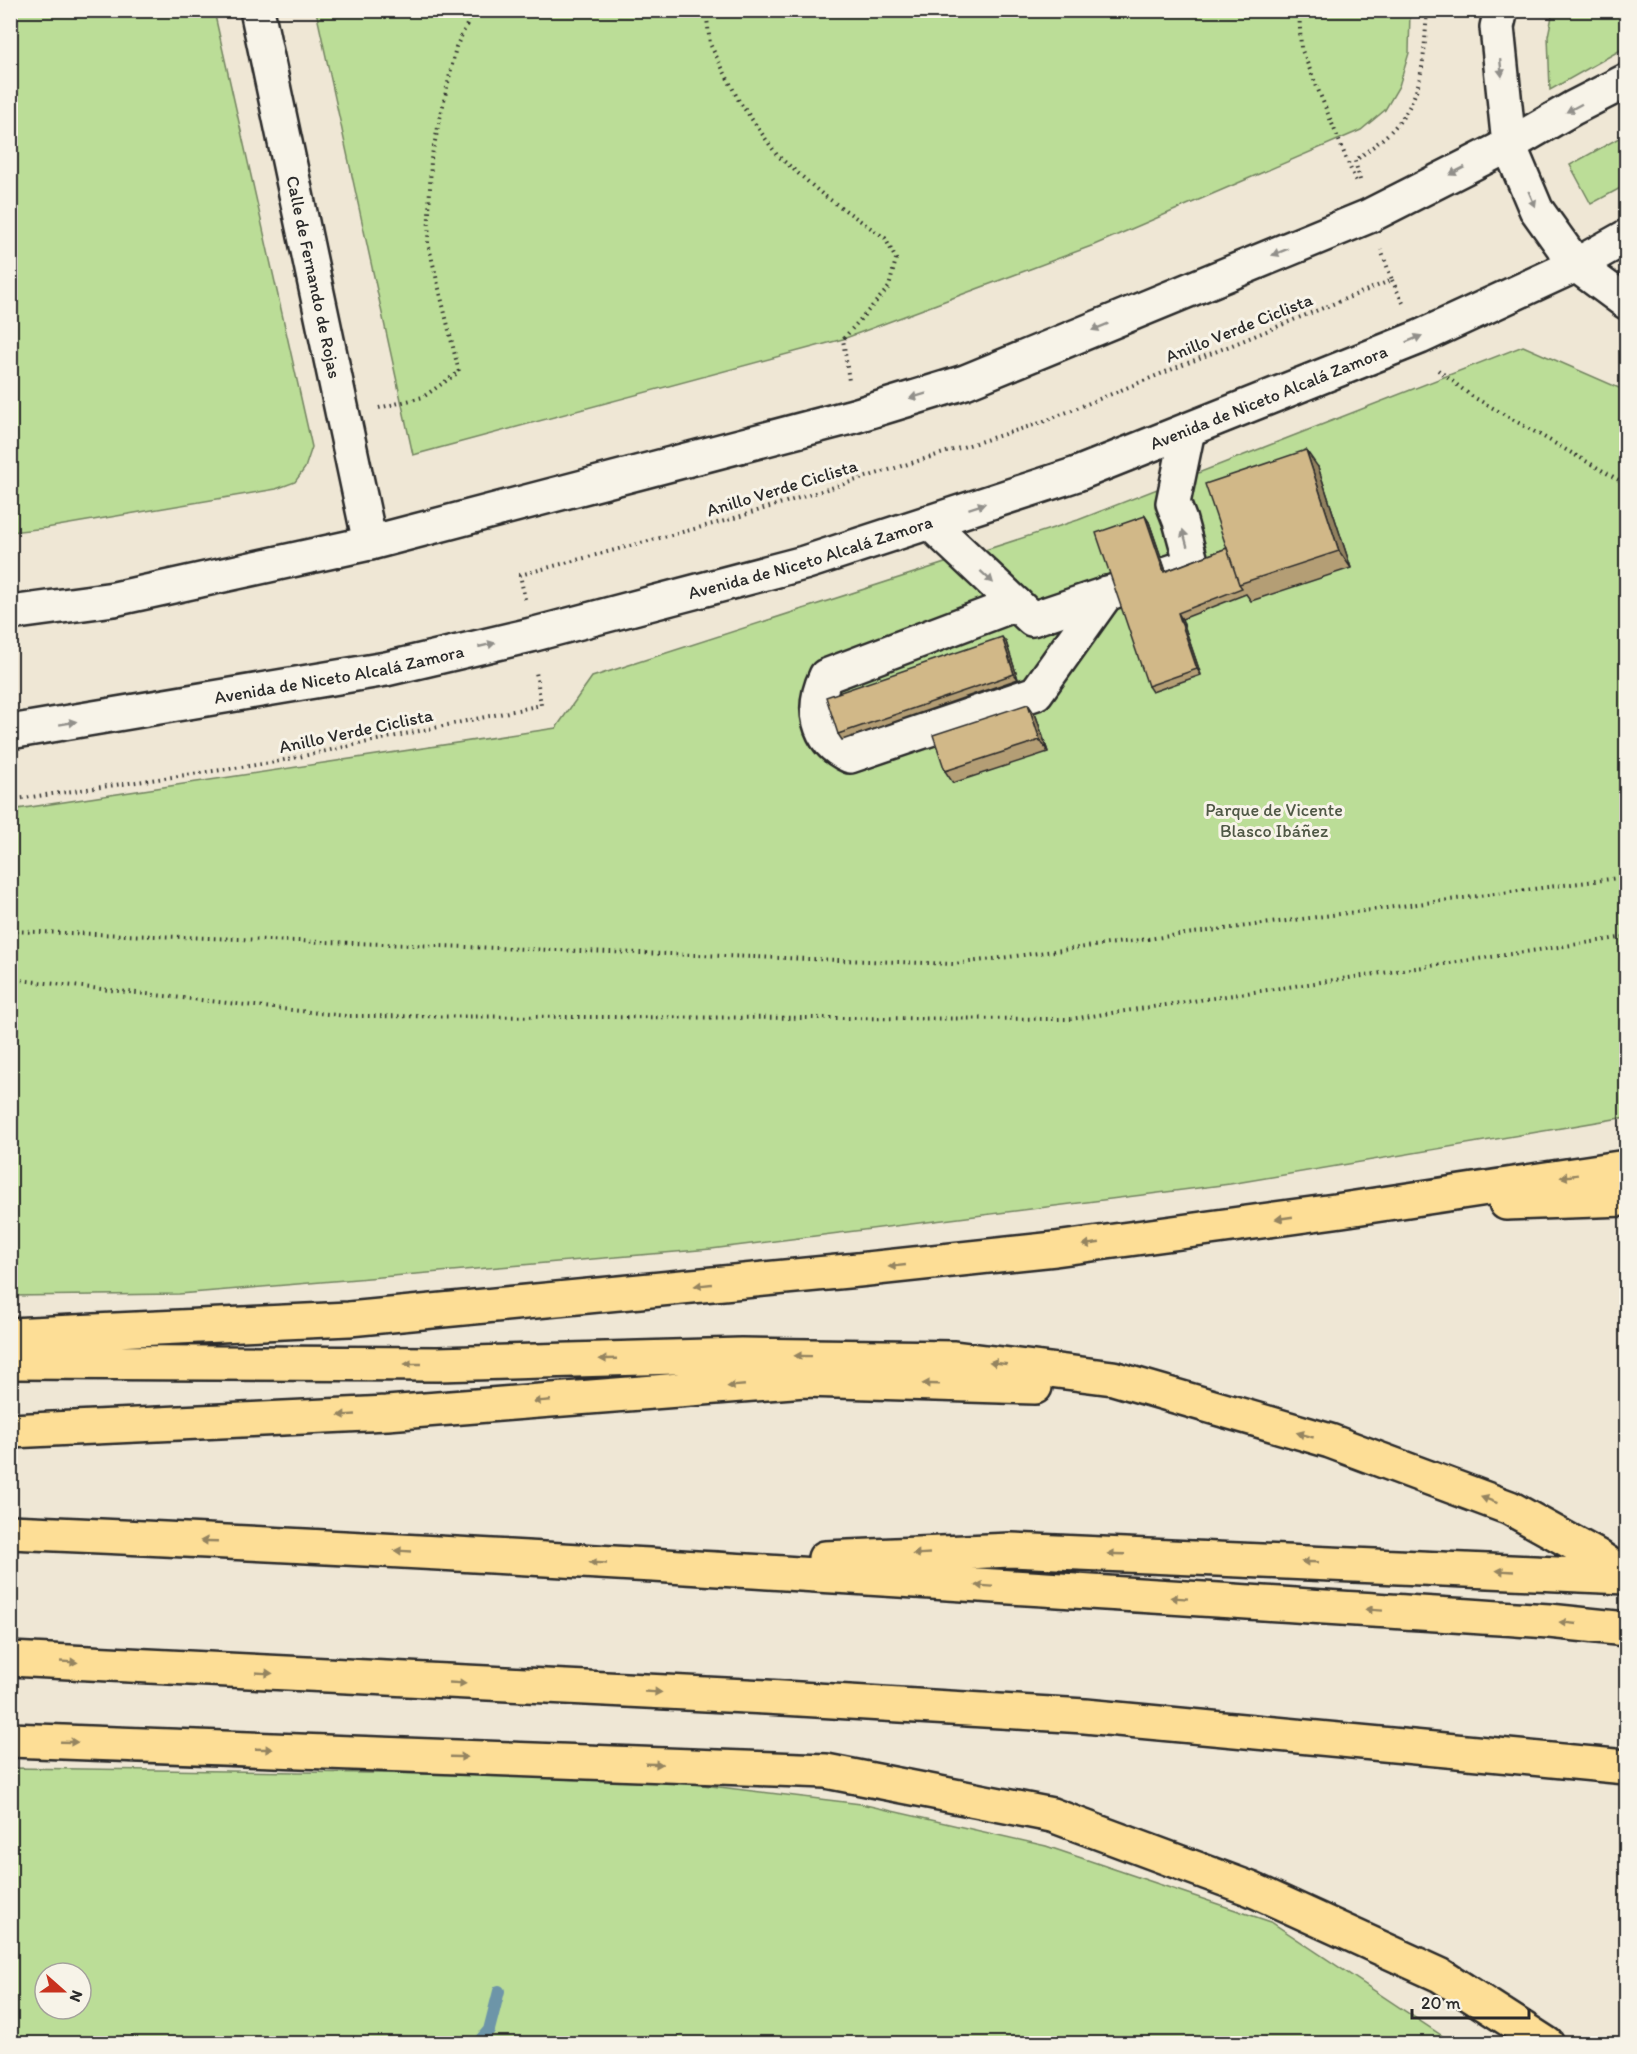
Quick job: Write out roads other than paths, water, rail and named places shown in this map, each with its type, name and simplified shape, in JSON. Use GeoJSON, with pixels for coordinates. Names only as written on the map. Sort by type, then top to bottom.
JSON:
{"type":"FeatureCollection","features":[{"type":"Feature","properties":{"kind":"highway"},"geometry":{"type":"LineString","coordinates":[[10,1335],[348,1319],[1055,1249],[1342,1210],[1626,1167]]}},
{"type":"Feature","properties":{"kind":"highway"},"geometry":{"type":"LineString","coordinates":[[1342,1210],[1626,1199]]}},
{"type":"Feature","properties":{"kind":"highway"},"geometry":{"type":"LineString","coordinates":[[10,1362],[438,1364],[741,1355],[954,1358],[1113,1378],[1330,1441],[1510,1508],[1597,1556],[1626,1577]]}},
{"type":"Feature","properties":{"kind":"highway"},"geometry":{"type":"LineString","coordinates":[[10,1431],[387,1413],[806,1380],[1053,1388],[1219,1410]]}},
{"type":"Feature","properties":{"kind":"highway"},"geometry":{"type":"LineString","coordinates":[[10,1532],[248,1542],[656,1566],[1549,1621],[1626,1629]]}},
{"type":"Feature","properties":{"kind":"highway"},"geometry":{"type":"LineString","coordinates":[[656,1566],[1011,1550],[1626,1577]]}},
{"type":"Feature","properties":{"kind":"highway"},"geometry":{"type":"LineString","coordinates":[[10,1659],[766,1697],[1085,1716],[1626,1767]]}},
{"type":"Feature","properties":{"kind":"highway"},"geometry":{"type":"LineString","coordinates":[[10,1740],[826,1771],[1052,1815],[1251,1889],[1440,1974],[1547,2043]]}},
{"type":"Feature","properties":{"kind":"highway"},"geometry":{"type":"LineString","coordinates":[[1502,1756],[1626,1783]]}},
{"type":"Feature","properties":{"kind":"street","name":"Calle de Fernando de Rojas"},"geometry":{"type":"LineString","coordinates":[[257,10],[370,543]]}},
{"type":"Feature","properties":{"kind":"street"},"geometry":{"type":"LineString","coordinates":[[1501,10],[1497,27],[1509,145],[1536,208],[1576,265],[1626,302]]}},
{"type":"Feature","properties":{"kind":"street"},"geometry":{"type":"LineString","coordinates":[[10,613],[114,599],[370,543],[854,416],[965,382],[1369,216],[1509,145],[1626,81]]}},
{"type":"Feature","properties":{"kind":"street","name":"Avenida de Niceto Alcalá Zamora"},"geometry":{"type":"LineString","coordinates":[[10,732],[386,669],[531,635],[804,563],[1077,474],[1188,430],[1420,337],[1576,265],[1626,237]]}},
{"type":"Feature","properties":{"kind":"street"},"geometry":{"type":"LineString","coordinates":[[929,522],[1032,619],[1192,565],[1173,503],[1188,430]]}},
{"type":"Feature","properties":{"kind":"street"},"geometry":{"type":"LineString","coordinates":[[1016,604],[826,676],[820,688],[817,709],[820,727],[828,740],[840,752],[850,756],[1036,693],[1107,593]]}},
{"type":"Feature","properties":{"kind":"waterway"},"geometry":{"type":"LineString","coordinates":[[477,2044],[489,2030],[499,1991]]}},
{"type":"Feature","properties":{"kind":"park label","name":"Parque de Vicente Blasco Ibáñez"},"geometry":{"type":"Point","coordinates":[1274,820]}}]}
